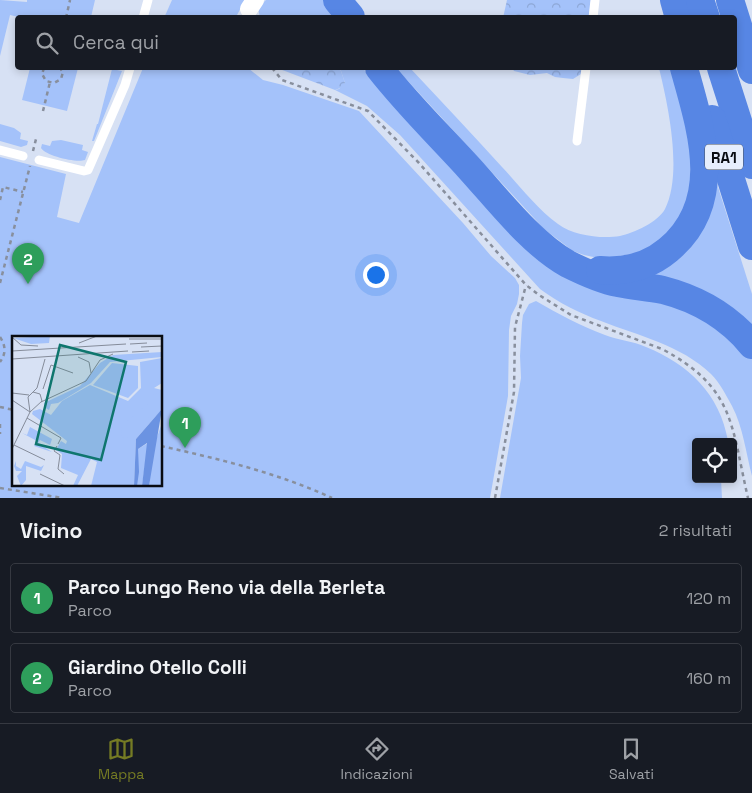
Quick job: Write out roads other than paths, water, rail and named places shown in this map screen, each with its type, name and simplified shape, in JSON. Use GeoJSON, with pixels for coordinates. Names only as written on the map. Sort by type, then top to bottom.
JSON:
{"type":"FeatureCollection","features":[{"type":"Feature","properties":{"kind":"highway"},"geometry":{"type":"LineString","coordinates":[[337,0],[350,15]]}},
{"type":"Feature","properties":{"kind":"highway"},"geometry":{"type":"LineString","coordinates":[[346,0],[351,15]]}},
{"type":"Feature","properties":{"kind":"highway"},"geometry":{"type":"LineString","coordinates":[[672,0],[674,15]]}},
{"type":"Feature","properties":{"kind":"highway"},"geometry":{"type":"LineString","coordinates":[[672,0],[679,15]]}},
{"type":"Feature","properties":{"kind":"highway"},"geometry":{"type":"LineString","coordinates":[[700,0],[705,15]]}},
{"type":"Feature","properties":{"kind":"highway"},"geometry":{"type":"LineString","coordinates":[[730,0],[735,15]]}},
{"type":"Feature","properties":{"kind":"highway"},"geometry":{"type":"LineString","coordinates":[[737,22],[752,70]]}},
{"type":"Feature","properties":{"kind":"highway"},"geometry":{"type":"LineString","coordinates":[[381,70],[544,248],[569,265],[602,279],[663,290],[699,303],[732,324],[752,345]]}},
{"type":"Feature","properties":{"kind":"highway"},"geometry":{"type":"LineString","coordinates":[[569,265],[607,271],[618,271],[642,265],[659,257],[676,244],[697,214],[703,189],[703,151],[700,127],[685,70]]}},
{"type":"Feature","properties":{"kind":"highway","name":"RA1"},"geometry":{"type":"LineString","coordinates":[[696,70],[752,246]]}},
{"type":"Feature","properties":{"kind":"highway"},"geometry":{"type":"LineString","coordinates":[[723,70],[752,165]]}},
{"type":"Feature","properties":{"kind":"lane"},"geometry":{"type":"LineString","coordinates":[[144,15],[148,0]]}},
{"type":"Feature","properties":{"kind":"lane"},"geometry":{"type":"LineString","coordinates":[[593,15],[595,0]]}},
{"type":"Feature","properties":{"kind":"lane"},"geometry":{"type":"LineString","coordinates":[[0,150],[84,171],[88,170],[125,85],[129,70]]}},
{"type":"Feature","properties":{"kind":"lane"},"geometry":{"type":"LineString","coordinates":[[577,140],[586,70]]}},
{"type":"Feature","properties":{"kind":"place","name":"Giardino Otello Colli"},"geometry":{"type":"Point","coordinates":[28,284]}},
{"type":"Feature","properties":{"kind":"place","name":"Parco Lungo Reno via della Berleta"},"geometry":{"type":"Point","coordinates":[185,448]}}]}
